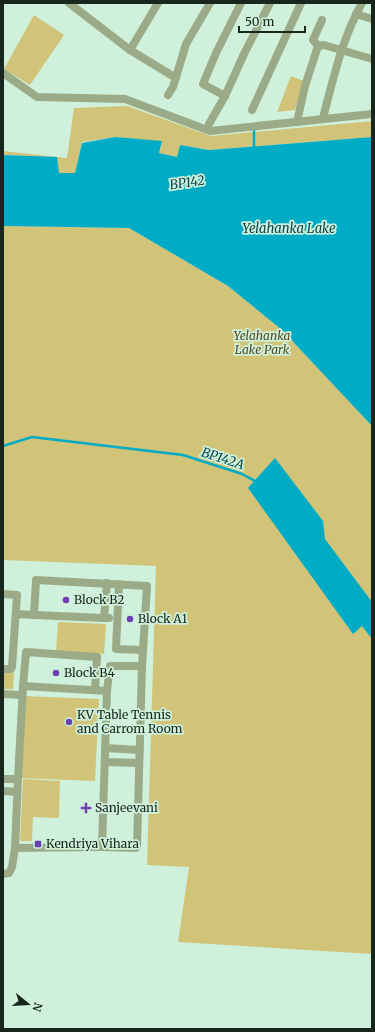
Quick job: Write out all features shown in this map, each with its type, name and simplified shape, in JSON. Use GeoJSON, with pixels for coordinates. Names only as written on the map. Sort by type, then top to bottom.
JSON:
{"type":"FeatureCollection","features":[{"type":"Feature","properties":{"kind":"street"},"geometry":{"type":"LineString","coordinates":[[69,3],[78,6],[130,50],[176,78]]}},
{"type":"Feature","properties":{"kind":"street"},"geometry":{"type":"LineString","coordinates":[[130,50],[158,3]]}},
{"type":"Feature","properties":{"kind":"street"},"geometry":{"type":"LineString","coordinates":[[168,95],[173,87],[186,44],[210,3]]}},
{"type":"Feature","properties":{"kind":"street"},"geometry":{"type":"LineString","coordinates":[[225,96],[203,84],[240,3]]}},
{"type":"Feature","properties":{"kind":"street"},"geometry":{"type":"LineString","coordinates":[[209,124],[225,96],[270,3]]}},
{"type":"Feature","properties":{"kind":"street"},"geometry":{"type":"LineString","coordinates":[[252,110],[302,3]]}},
{"type":"Feature","properties":{"kind":"street"},"geometry":{"type":"LineString","coordinates":[[323,118],[341,50],[362,3]]}},
{"type":"Feature","properties":{"kind":"street"},"geometry":{"type":"LineString","coordinates":[[356,14],[372,19]]}},
{"type":"Feature","properties":{"kind":"street"},"geometry":{"type":"LineString","coordinates":[[318,46],[313,40],[322,20]]}},
{"type":"Feature","properties":{"kind":"street"},"geometry":{"type":"LineString","coordinates":[[318,46],[324,45],[372,59]]}},
{"type":"Feature","properties":{"kind":"street"},"geometry":{"type":"LineString","coordinates":[[297,122],[318,46]]}},
{"type":"Feature","properties":{"kind":"street"},"geometry":{"type":"LineString","coordinates":[[3,73],[37,98],[125,99],[210,131],[372,114]]}},
{"type":"Feature","properties":{"kind":"street"},"geometry":{"type":"LineString","coordinates":[[15,848],[102,846],[136,847],[142,666],[147,586],[36,580],[34,616]]}},
{"type":"Feature","properties":{"kind":"street"},"geometry":{"type":"LineString","coordinates":[[104,618],[107,583]]}},
{"type":"Feature","properties":{"kind":"street"},"geometry":{"type":"LineString","coordinates":[[119,584],[116,649],[143,650]]}},
{"type":"Feature","properties":{"kind":"street"},"geometry":{"type":"LineString","coordinates":[[3,594],[17,594],[12,667],[11,669],[3,668]]}},
{"type":"Feature","properties":{"kind":"street"},"geometry":{"type":"LineString","coordinates":[[16,614],[34,616],[117,618]]}},
{"type":"Feature","properties":{"kind":"street"},"geometry":{"type":"LineString","coordinates":[[3,874],[9,873],[11,870],[15,848],[22,686],[25,654],[27,652],[97,657],[95,690]]}},
{"type":"Feature","properties":{"kind":"street"},"geometry":{"type":"LineString","coordinates":[[102,846],[107,691],[110,666],[142,666]]}},
{"type":"Feature","properties":{"kind":"street"},"geometry":{"type":"LineString","coordinates":[[22,686],[107,691]]}},
{"type":"Feature","properties":{"kind":"street"},"geometry":{"type":"LineString","coordinates":[[3,694],[22,695]]}},
{"type":"Feature","properties":{"kind":"street"},"geometry":{"type":"LineString","coordinates":[[105,748],[140,750]]}},
{"type":"Feature","properties":{"kind":"street"},"geometry":{"type":"LineString","coordinates":[[105,762],[139,763]]}},
{"type":"Feature","properties":{"kind":"street"},"geometry":{"type":"LineString","coordinates":[[3,779],[18,779]]}},
{"type":"Feature","properties":{"kind":"street"},"geometry":{"type":"LineString","coordinates":[[3,791],[17,792]]}},
{"type":"Feature","properties":{"kind":"green space"},"geometry":{"type":"Polygon","coordinates":[[[34,15],[64,35],[30,85],[4,69],[34,15]]]}},
{"type":"Feature","properties":{"kind":"green space"},"geometry":{"type":"Polygon","coordinates":[[[291,76],[304,81],[295,110],[277,112],[291,76]]]}},
{"type":"Feature","properties":{"kind":"green space"},"geometry":{"type":"Polygon","coordinates":[[[127,106],[211,136],[372,121],[372,137],[209,150],[180,145],[177,157],[159,153],[162,142],[115,137],[82,142],[75,173],[59,173],[56,157],[3,155],[3,151],[67,158],[74,108],[127,106]]]}},
{"type":"Feature","properties":{"kind":"green space","name":"Yelahanka Lake Park"},"geometry":{"type":"Polygon","coordinates":[[[3,226],[129,228],[228,286],[282,330],[372,426],[372,954],[178,942],[189,867],[147,865],[156,566],[3,560],[3,226]]]}},
{"type":"Feature","properties":{"kind":"green space"},"geometry":{"type":"Polygon","coordinates":[[[58,622],[106,624],[104,654],[56,651],[58,622]]]}},
{"type":"Feature","properties":{"kind":"green space"},"geometry":{"type":"Polygon","coordinates":[[[3,673],[14,673],[13,689],[3,689],[3,673]]]}},
{"type":"Feature","properties":{"kind":"green space"},"geometry":{"type":"Polygon","coordinates":[[[23,696],[99,699],[95,781],[19,778],[23,696]]]}},
{"type":"Feature","properties":{"kind":"green space"},"geometry":{"type":"Polygon","coordinates":[[[23,779],[60,781],[59,818],[33,817],[32,841],[20,841],[23,779]]]}},
{"type":"Feature","properties":{"kind":"water","name":"Yelahanka Lake"},"geometry":{"type":"Polygon","coordinates":[[[115,137],[162,141],[159,153],[177,157],[180,145],[209,150],[372,137],[372,426],[282,330],[228,286],[129,228],[3,226],[3,155],[57,157],[59,173],[75,173],[82,143],[115,137]]]}},
{"type":"Feature","properties":{"kind":"water"},"geometry":{"type":"Polygon","coordinates":[[[275,458],[323,521],[325,539],[372,602],[372,639],[362,626],[353,634],[248,488],[275,458]]]}},
{"type":"Feature","properties":{"kind":"waterway"},"geometry":{"type":"LineString","coordinates":[[254,129],[254,149]]}},
{"type":"Feature","properties":{"kind":"waterway","name":"BP142A"},"geometry":{"type":"LineString","coordinates":[[3,446],[32,437],[183,455],[242,474],[257,482]]}},
{"type":"Feature","properties":{"kind":"place","name":"Block B2"},"geometry":{"type":"Point","coordinates":[66,600]}},
{"type":"Feature","properties":{"kind":"place","name":"Block A1"},"geometry":{"type":"Point","coordinates":[130,619]}},
{"type":"Feature","properties":{"kind":"place","name":"Block B4"},"geometry":{"type":"Point","coordinates":[56,673]}},
{"type":"Feature","properties":{"kind":"place","name":"KV Table Tennis and Carrom Room"},"geometry":{"type":"Point","coordinates":[69,722]}},
{"type":"Feature","properties":{"kind":"place","name":"Sanjeevani"},"geometry":{"type":"Point","coordinates":[86,808]}},
{"type":"Feature","properties":{"kind":"place","name":"Kendriya Vihara"},"geometry":{"type":"Point","coordinates":[38,844]}},
{"type":"Feature","properties":{"kind":"water label","name":"BP142"},"geometry":{"type":"Point","coordinates":[187,182]}}]}
